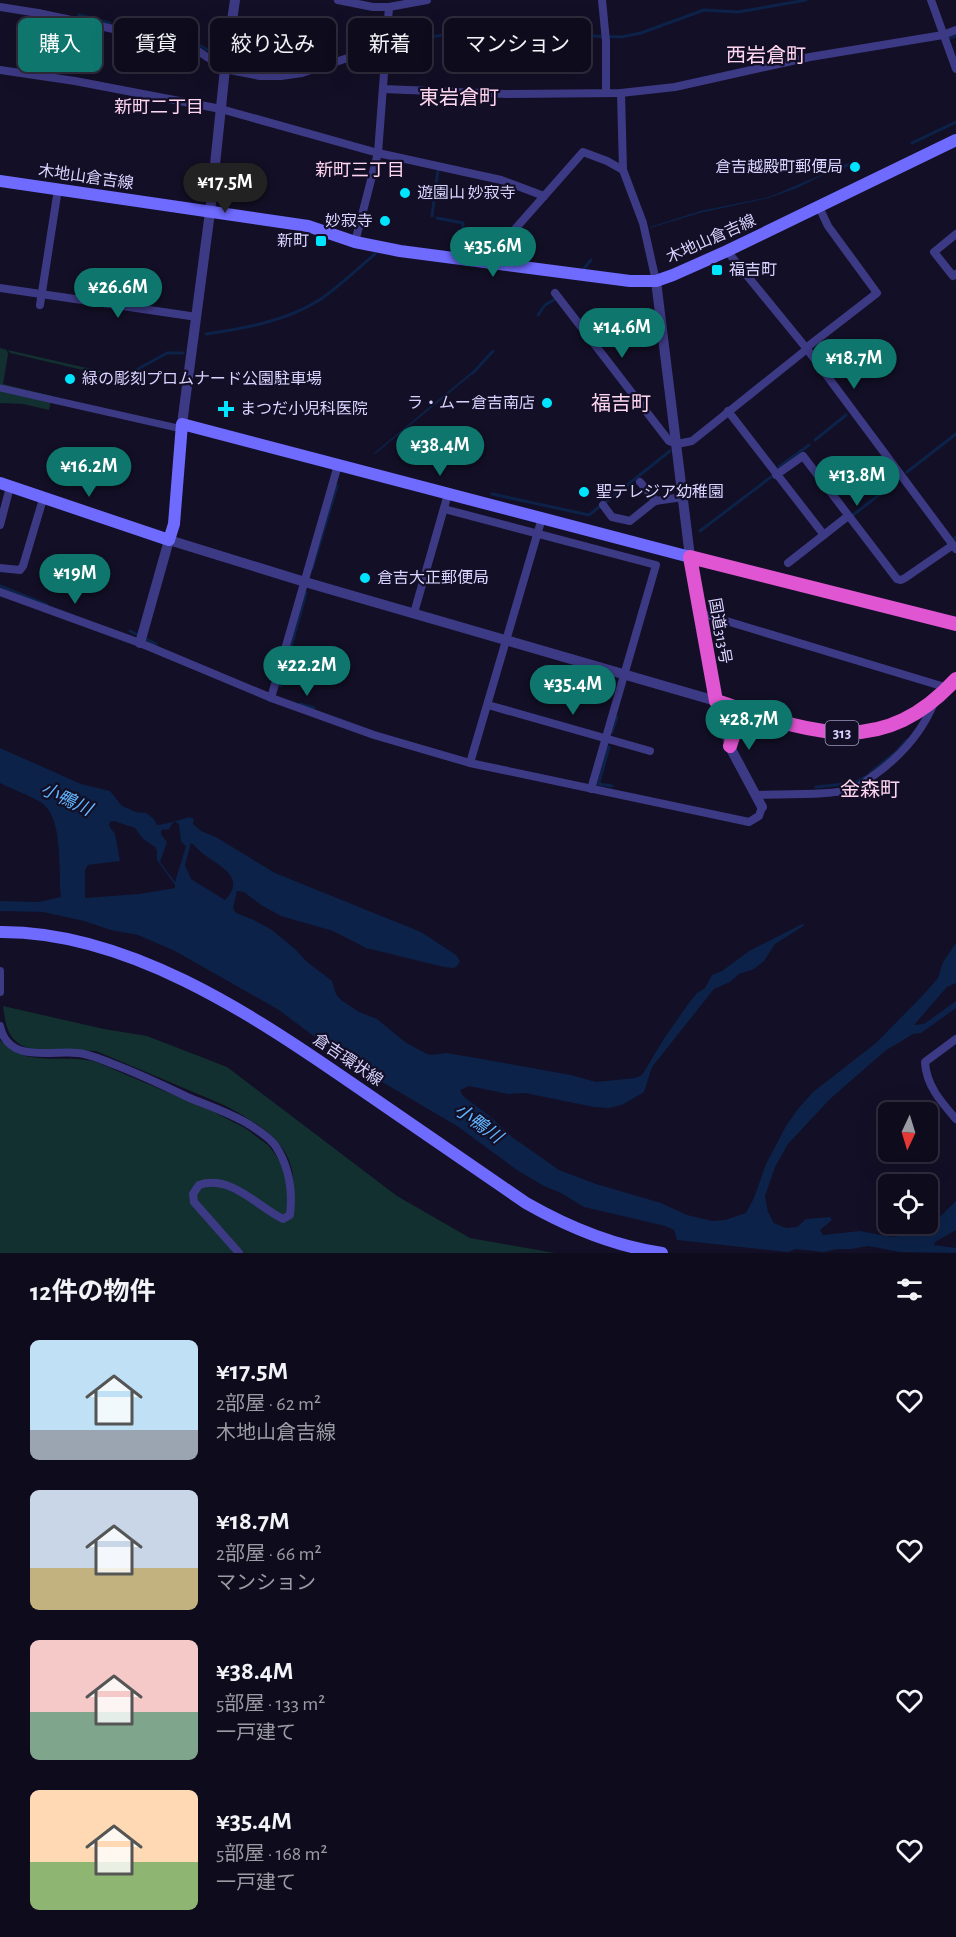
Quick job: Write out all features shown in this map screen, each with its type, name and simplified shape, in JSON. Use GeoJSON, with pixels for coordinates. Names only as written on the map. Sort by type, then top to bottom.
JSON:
{"type":"FeatureCollection","features":[{"type":"Feature","properties":{"kind":"highway","name":"国道313号"},"geometry":{"type":"LineString","coordinates":[[690,557],[716,701]]}},
{"type":"Feature","properties":{"kind":"highway"},"geometry":{"type":"LineString","coordinates":[[690,557],[956,624]]}},
{"type":"Feature","properties":{"kind":"highway","name":"313"},"geometry":{"type":"LineString","coordinates":[[716,701],[764,717],[822,732],[856,733],[905,720],[935,699],[952,683]]}},
{"type":"Feature","properties":{"kind":"highway"},"geometry":{"type":"LineString","coordinates":[[730,746],[738,725],[744,720],[764,717]]}},
{"type":"Feature","properties":{"kind":"main road","name":"木地山倉吉線"},"geometry":{"type":"LineString","coordinates":[[0,181],[308,226],[355,242],[400,252],[630,281],[656,281],[727,251],[956,140]]}},
{"type":"Feature","properties":{"kind":"main road"},"geometry":{"type":"LineString","coordinates":[[5,485],[169,540],[174,524],[182,427],[338,465],[690,557]]}},
{"type":"Feature","properties":{"kind":"main road","name":"倉吉環状線"},"geometry":{"type":"LineString","coordinates":[[0,932],[48,934],[78,940],[139,962],[208,992],[280,1033],[526,1203],[547,1215],[595,1235],[662,1253]]}},
{"type":"Feature","properties":{"kind":"street"},"geometry":{"type":"LineString","coordinates":[[232,18],[235,0]]}},
{"type":"Feature","properties":{"kind":"street"},"geometry":{"type":"LineString","coordinates":[[338,0],[373,7],[389,7],[427,0]]}},
{"type":"Feature","properties":{"kind":"street"},"geometry":{"type":"LineString","coordinates":[[602,0],[606,41],[606,92]]}},
{"type":"Feature","properties":{"kind":"street"},"geometry":{"type":"LineString","coordinates":[[931,0],[956,69]]}},
{"type":"Feature","properties":{"kind":"street"},"geometry":{"type":"LineString","coordinates":[[0,7],[189,45],[210,59]]}},
{"type":"Feature","properties":{"kind":"street"},"geometry":{"type":"LineString","coordinates":[[388,18],[389,7]]}},
{"type":"Feature","properties":{"kind":"street"},"geometry":{"type":"LineString","coordinates":[[29,74],[38,13]]}},
{"type":"Feature","properties":{"kind":"street"},"geometry":{"type":"LineString","coordinates":[[383,89],[507,94],[621,93],[675,87],[810,57],[943,35],[956,30]]}},
{"type":"Feature","properties":{"kind":"street"},"geometry":{"type":"LineString","coordinates":[[0,70],[75,81],[220,109],[378,153],[484,176],[544,196]]}},
{"type":"Feature","properties":{"kind":"street"},"geometry":{"type":"LineString","coordinates":[[0,388],[182,427],[210,212],[225,72]]}},
{"type":"Feature","properties":{"kind":"street"},"geometry":{"type":"LineString","coordinates":[[240,72],[260,76],[281,76],[302,72]]}},
{"type":"Feature","properties":{"kind":"street"},"geometry":{"type":"LineString","coordinates":[[355,242],[378,153],[384,72]]}},
{"type":"Feature","properties":{"kind":"street"},"geometry":{"type":"LineString","coordinates":[[621,93],[623,170],[644,223],[656,281],[690,557]]}},
{"type":"Feature","properties":{"kind":"street"},"geometry":{"type":"LineString","coordinates":[[486,262],[583,152],[623,170]]}},
{"type":"Feature","properties":{"kind":"street"},"geometry":{"type":"LineString","coordinates":[[40,305],[58,189]]}},
{"type":"Feature","properties":{"kind":"street"},"geometry":{"type":"LineString","coordinates":[[555,292],[669,441],[677,444],[692,441],[877,293],[828,226],[819,207]]}},
{"type":"Feature","properties":{"kind":"street"},"geometry":{"type":"LineString","coordinates":[[956,234],[934,252],[953,276],[956,274]]}},
{"type":"Feature","properties":{"kind":"street"},"geometry":{"type":"LineString","coordinates":[[727,251],[807,348],[954,547],[905,578],[897,579],[803,456],[776,475]]}},
{"type":"Feature","properties":{"kind":"street"},"geometry":{"type":"LineString","coordinates":[[0,288],[197,317]]}},
{"type":"Feature","properties":{"kind":"street"},"geometry":{"type":"LineString","coordinates":[[728,411],[824,535]]}},
{"type":"Feature","properties":{"kind":"street"},"geometry":{"type":"LineString","coordinates":[[271,698],[338,465]]}},
{"type":"Feature","properties":{"kind":"street"},"geometry":{"type":"LineString","coordinates":[[640,482],[656,501]]}},
{"type":"Feature","properties":{"kind":"street"},"geometry":{"type":"LineString","coordinates":[[0,525],[5,485]]}},
{"type":"Feature","properties":{"kind":"street"},"geometry":{"type":"LineString","coordinates":[[414,613],[448,495]]}},
{"type":"Feature","properties":{"kind":"street"},"geometry":{"type":"LineString","coordinates":[[603,505],[612,517],[630,521],[656,501],[683,497]]}},
{"type":"Feature","properties":{"kind":"street"},"geometry":{"type":"LineString","coordinates":[[0,568],[20,570],[23,566],[43,499]]}},
{"type":"Feature","properties":{"kind":"street"},"geometry":{"type":"LineString","coordinates":[[444,509],[656,565],[591,789]]}},
{"type":"Feature","properties":{"kind":"street"},"geometry":{"type":"LineString","coordinates":[[788,563],[848,516]]}},
{"type":"Feature","properties":{"kind":"street"},"geometry":{"type":"LineString","coordinates":[[470,763],[542,518]]}},
{"type":"Feature","properties":{"kind":"street"},"geometry":{"type":"LineString","coordinates":[[0,591],[140,643],[271,698],[374,735],[470,763],[749,822],[759,816],[762,807],[730,746],[716,701],[305,582],[169,540],[140,643]]}},
{"type":"Feature","properties":{"kind":"street"},"geometry":{"type":"LineString","coordinates":[[700,613],[952,683]]}},
{"type":"Feature","properties":{"kind":"street"},"geometry":{"type":"LineString","coordinates":[[757,795],[833,792],[857,787],[893,761],[905,748],[927,721],[935,699]]}},
{"type":"Feature","properties":{"kind":"street"},"geometry":{"type":"LineString","coordinates":[[488,705],[650,751]]}},
{"type":"Feature","properties":{"kind":"street"},"geometry":{"type":"LineString","coordinates":[[0,971],[0,992]]}},
{"type":"Feature","properties":{"kind":"street"},"geometry":{"type":"LineString","coordinates":[[0,1026],[8,1043],[18,1050],[34,1054],[78,1053],[96,1058],[227,1113],[265,1135],[283,1159],[289,1177],[290,1215],[283,1219],[238,1190],[223,1184],[208,1182],[199,1185],[193,1194],[194,1202],[239,1253]]}},
{"type":"Feature","properties":{"kind":"street"},"geometry":{"type":"LineString","coordinates":[[956,1039],[925,1062],[926,1076],[939,1100],[956,1119]]}},
{"type":"Feature","properties":{"kind":"green space"},"geometry":{"type":"Polygon","coordinates":[[[0,348],[7,350],[8,354],[3,384],[52,396],[49,410],[23,404],[0,403],[0,348]]]}},
{"type":"Feature","properties":{"kind":"green space"},"geometry":{"type":"Polygon","coordinates":[[[8,350],[122,376],[83,370],[10,353],[8,350]]]}},
{"type":"Feature","properties":{"kind":"green space"},"geometry":{"type":"Polygon","coordinates":[[[3,1006],[104,1029],[147,1036],[227,1067],[397,1196],[470,1238],[555,1253],[0,1253],[0,1040],[10,1049],[33,1057],[96,1062],[212,1111],[245,1128],[268,1145],[289,1177],[292,1195],[293,1181],[290,1163],[285,1152],[277,1141],[258,1125],[224,1105],[96,1051],[31,1049],[23,1046],[10,1033],[5,1021],[3,1006]]]}},
{"type":"Feature","properties":{"kind":"water"},"geometry":{"type":"Polygon","coordinates":[[[835,169],[797,188],[769,198],[700,213],[650,228],[700,211],[769,197],[835,169]]]}},
{"type":"Feature","properties":{"kind":"water"},"geometry":{"type":"Polygon","coordinates":[[[474,370],[475,372],[374,453],[474,370]]]}},
{"type":"Feature","properties":{"kind":"water","name":"小鴨川"},"geometry":{"type":"Polygon","coordinates":[[[0,748],[81,784],[110,791],[122,806],[136,812],[146,813],[154,819],[157,825],[174,822],[169,829],[161,830],[167,842],[160,862],[175,882],[186,846],[181,842],[179,824],[175,821],[189,817],[194,819],[193,824],[201,831],[216,837],[275,873],[421,932],[456,955],[460,961],[454,968],[366,948],[333,931],[281,916],[244,892],[237,891],[233,908],[236,913],[272,930],[332,981],[336,994],[341,1000],[359,1012],[377,1019],[405,1042],[431,1055],[446,1053],[571,1075],[596,1082],[635,1078],[642,1075],[665,1037],[697,993],[705,988],[712,975],[722,971],[749,951],[802,924],[805,925],[775,944],[764,961],[754,969],[739,974],[730,982],[714,989],[652,1067],[644,1092],[622,1105],[609,1108],[594,1107],[525,1093],[508,1094],[469,1086],[460,1090],[463,1096],[512,1137],[559,1170],[596,1184],[661,1203],[687,1215],[712,1221],[725,1220],[746,1213],[766,1164],[786,1126],[798,1109],[813,1092],[876,1043],[925,993],[938,978],[943,962],[956,943],[956,983],[947,987],[914,1025],[924,1024],[956,1001],[956,1008],[921,1033],[913,1034],[885,1051],[830,1099],[788,1144],[775,1167],[765,1196],[768,1212],[774,1223],[786,1228],[797,1227],[806,1219],[830,1217],[832,1220],[820,1230],[823,1235],[860,1231],[891,1237],[938,1234],[938,1218],[956,1201],[956,1230],[935,1242],[934,1245],[956,1248],[956,1253],[900,1252],[868,1246],[824,1252],[796,1249],[788,1252],[677,1240],[674,1230],[665,1226],[584,1207],[517,1170],[457,1126],[348,1062],[279,1010],[175,951],[138,935],[111,930],[84,921],[43,912],[0,911],[0,901],[39,902],[61,897],[57,833],[49,811],[37,800],[0,783],[0,748]],[[114,821],[110,822],[109,826],[115,834],[120,861],[88,865],[85,870],[85,898],[139,894],[175,888],[157,860],[155,847],[143,839],[135,828],[114,821]],[[191,843],[185,865],[191,879],[225,900],[233,886],[229,874],[191,843]]]}},
{"type":"Feature","properties":{"kind":"waterway"},"geometry":{"type":"LineString","coordinates":[[432,37],[468,32],[621,37],[641,33],[704,10],[738,12],[806,0]]}},
{"type":"Feature","properties":{"kind":"waterway"},"geometry":{"type":"LineString","coordinates":[[79,15],[110,23]]}},
{"type":"Feature","properties":{"kind":"waterway"},"geometry":{"type":"LineString","coordinates":[[950,38],[956,36]]}},
{"type":"Feature","properties":{"kind":"waterway"},"geometry":{"type":"LineString","coordinates":[[198,44],[210,51]]}},
{"type":"Feature","properties":{"kind":"waterway"},"geometry":{"type":"LineString","coordinates":[[912,143],[956,122]]}},
{"type":"Feature","properties":{"kind":"waterway"},"geometry":{"type":"LineString","coordinates":[[833,171],[857,161]]}},
{"type":"Feature","properties":{"kind":"waterway"},"geometry":{"type":"LineString","coordinates":[[432,216],[438,170]]}},
{"type":"Feature","properties":{"kind":"waterway"},"geometry":{"type":"LineString","coordinates":[[437,218],[463,223],[462,239],[480,252]]}},
{"type":"Feature","properties":{"kind":"waterway"},"geometry":{"type":"LineString","coordinates":[[206,334],[266,322],[308,307],[335,289],[375,254]]}},
{"type":"Feature","properties":{"kind":"waterway"},"geometry":{"type":"LineString","coordinates":[[582,271],[591,260]]}},
{"type":"Feature","properties":{"kind":"waterway"},"geometry":{"type":"LineString","coordinates":[[538,315],[545,305],[557,298]]}},
{"type":"Feature","properties":{"kind":"waterway"},"geometry":{"type":"LineString","coordinates":[[473,373],[493,351]]}},
{"type":"Feature","properties":{"kind":"waterway"},"geometry":{"type":"LineString","coordinates":[[122,375],[127,375],[167,353],[183,353]]}},
{"type":"Feature","properties":{"kind":"waterway"},"geometry":{"type":"LineString","coordinates":[[815,440],[846,415]]}},
{"type":"Feature","properties":{"kind":"waterway"},"geometry":{"type":"LineString","coordinates":[[907,472],[956,434]]}},
{"type":"Feature","properties":{"kind":"waterway"},"geometry":{"type":"LineString","coordinates":[[779,467],[809,445]]}},
{"type":"Feature","properties":{"kind":"waterway"},"geometry":{"type":"LineString","coordinates":[[606,502],[670,451]]}},
{"type":"Feature","properties":{"kind":"waterway"},"geometry":{"type":"LineString","coordinates":[[700,531],[771,477]]}},
{"type":"Feature","properties":{"kind":"waterway"},"geometry":{"type":"LineString","coordinates":[[853,515],[897,481]]}},
{"type":"Feature","properties":{"kind":"waterway"},"geometry":{"type":"LineString","coordinates":[[312,569],[337,486]]}},
{"type":"Feature","properties":{"kind":"waterway"},"geometry":{"type":"LineString","coordinates":[[492,494],[589,515],[599,507]]}},
{"type":"Feature","properties":{"kind":"waterway"},"geometry":{"type":"LineString","coordinates":[[0,586],[47,605]]}},
{"type":"Feature","properties":{"kind":"waterway"},"geometry":{"type":"LineString","coordinates":[[280,686],[306,593]]}},
{"type":"Feature","properties":{"kind":"waterway"},"geometry":{"type":"LineString","coordinates":[[130,631],[156,644]]}},
{"type":"Feature","properties":{"kind":"waterway"},"geometry":{"type":"LineString","coordinates":[[300,704],[314,708]]}},
{"type":"Feature","properties":{"kind":"waterway"},"geometry":{"type":"LineString","coordinates":[[612,732],[617,717]]}},
{"type":"Feature","properties":{"kind":"waterway"},"geometry":{"type":"LineString","coordinates":[[870,773],[907,740]]}},
{"type":"Feature","properties":{"kind":"waterway"},"geometry":{"type":"LineString","coordinates":[[599,782],[609,747]]}},
{"type":"Feature","properties":{"kind":"waterway"},"geometry":{"type":"LineString","coordinates":[[816,787],[855,783],[865,777]]}},
{"type":"Feature","properties":{"kind":"waterway"},"geometry":{"type":"LineString","coordinates":[[598,784],[612,786]]}},
{"type":"Feature","properties":{"kind":"place","name":"倉吉越殿町郵便局"},"geometry":{"type":"Point","coordinates":[855,167]}},
{"type":"Feature","properties":{"kind":"place","name":"遊園山 妙寂寺"},"geometry":{"type":"Point","coordinates":[405,193]}},
{"type":"Feature","properties":{"kind":"place","name":"妙寂寺"},"geometry":{"type":"Point","coordinates":[385,221]}},
{"type":"Feature","properties":{"kind":"place","name":"新町"},"geometry":{"type":"Point","coordinates":[321,241]}},
{"type":"Feature","properties":{"kind":"place","name":"福吉町"},"geometry":{"type":"Point","coordinates":[717,270]}},
{"type":"Feature","properties":{"kind":"place","name":"緑の彫刻プロムナード公園駐車場"},"geometry":{"type":"Point","coordinates":[70,379]}},
{"type":"Feature","properties":{"kind":"place","name":"ラ・ムー倉吉南店"},"geometry":{"type":"Point","coordinates":[547,403]}},
{"type":"Feature","properties":{"kind":"place","name":"まつだ小児科医院"},"geometry":{"type":"Point","coordinates":[226,409]}},
{"type":"Feature","properties":{"kind":"place","name":"聖テレジア幼稚園"},"geometry":{"type":"Point","coordinates":[584,492]}},
{"type":"Feature","properties":{"kind":"place","name":"倉吉大正郵便局"},"geometry":{"type":"Point","coordinates":[365,578]}},
{"type":"Feature","properties":{"kind":"district","name":"西岩倉町"},"geometry":{"type":"Point","coordinates":[766,56]}},
{"type":"Feature","properties":{"kind":"district","name":"東岩倉町"},"geometry":{"type":"Point","coordinates":[459,98]}},
{"type":"Feature","properties":{"kind":"district","name":"新町二丁目"},"geometry":{"type":"Point","coordinates":[159,108]}},
{"type":"Feature","properties":{"kind":"district","name":"新町三丁目"},"geometry":{"type":"Point","coordinates":[360,171]}},
{"type":"Feature","properties":{"kind":"district","name":"福吉町"},"geometry":{"type":"Point","coordinates":[621,404]}},
{"type":"Feature","properties":{"kind":"district","name":"金森町"},"geometry":{"type":"Point","coordinates":[870,790]}}]}
